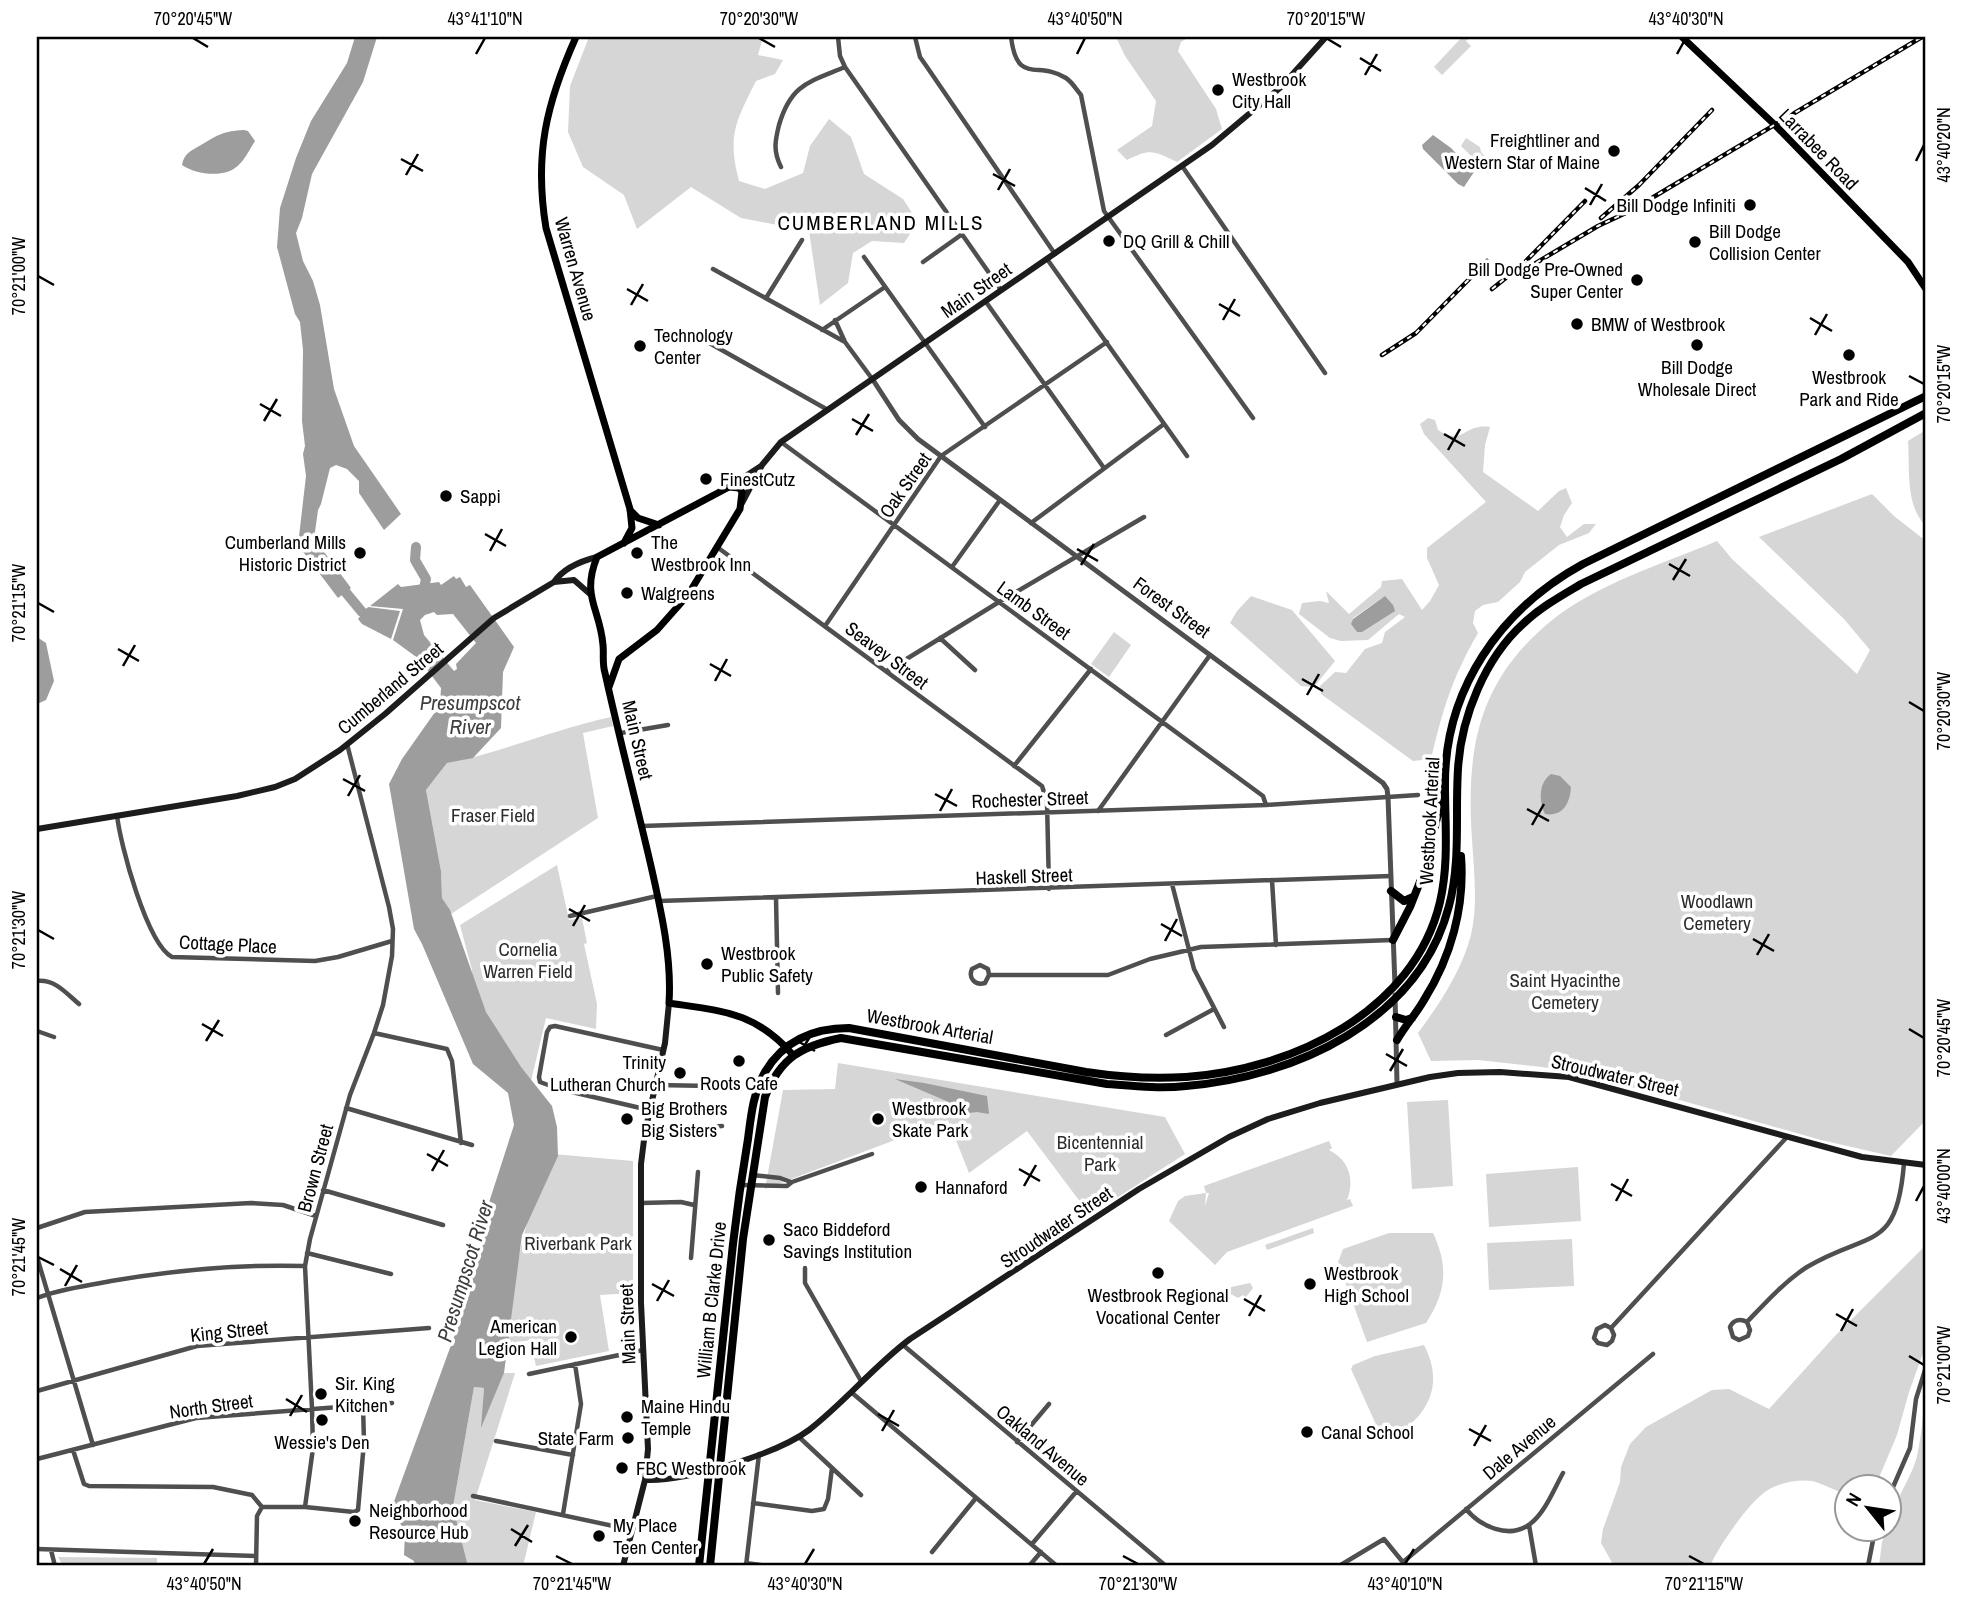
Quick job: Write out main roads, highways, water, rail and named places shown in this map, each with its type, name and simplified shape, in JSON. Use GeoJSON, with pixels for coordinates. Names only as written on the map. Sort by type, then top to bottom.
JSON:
{"type":"FeatureCollection","features":[{"type":"Feature","properties":{"kind":"highway","name":"Westbrook Arterial"},"geometry":{"type":"LineString","coordinates":[[786,1046],[813,1032],[849,1028],[1086,1072],[1144,1077],[1187,1077],[1228,1071],[1293,1052],[1337,1031],[1376,1005],[1395,988],[1419,951],[1433,921],[1444,884],[1447,838],[1445,786],[1451,728],[1470,677],[1494,636],[1543,589],[1601,554],[1926,396]]}},
{"type":"Feature","properties":{"kind":"highway","name":"Westbrook Arterial"},"geometry":{"type":"LineString","coordinates":[[793,1055],[819,1042],[841,1038],[1107,1084],[1186,1086],[1230,1081],[1278,1068],[1311,1055],[1353,1033],[1381,1013],[1415,976],[1434,945],[1449,909],[1456,878],[1458,767],[1469,711],[1492,663],[1523,623],[1547,604],[1581,584],[1841,459],[1926,412]]}},
{"type":"Feature","properties":{"kind":"highway"},"geometry":{"type":"LineString","coordinates":[[1393,940],[1415,895],[1429,856],[1445,786]]}},
{"type":"Feature","properties":{"kind":"highway"},"geometry":{"type":"LineString","coordinates":[[1397,1040],[1435,981],[1454,931],[1462,885],[1462,858],[1458,834]]}},
{"type":"Feature","properties":{"kind":"highway"},"geometry":{"type":"LineString","coordinates":[[1391,891],[1404,901],[1411,900],[1415,895]]}},
{"type":"Feature","properties":{"kind":"highway"},"geometry":{"type":"LineString","coordinates":[[1396,1014],[1406,1020],[1412,1018]]}},
{"type":"Feature","properties":{"kind":"highway","name":"William B Clarke Drive"},"geometry":{"type":"LineString","coordinates":[[699,1566],[740,1185],[755,1095],[766,1071],[786,1046]]}},
{"type":"Feature","properties":{"kind":"highway","name":"William B Clarke Drive"},"geometry":{"type":"LineString","coordinates":[[710,1566],[750,1186],[765,1097],[776,1072],[793,1055]]}},
{"type":"Feature","properties":{"kind":"main road","name":"Warren Avenue"},"geometry":{"type":"LineString","coordinates":[[576,37],[555,91],[545,127],[540,195],[546,228],[630,509],[632,528],[624,544]]}},
{"type":"Feature","properties":{"kind":"main road","name":"Main Street"},"geometry":{"type":"LineString","coordinates":[[623,1566],[645,1480],[648,1440],[643,1350],[641,1203],[645,1132],[663,1050],[670,976],[658,898],[609,687],[619,659],[657,630],[674,612],[740,509],[762,466],[781,442],[1110,218],[1229,132],[1268,99],[1326,37]]}},
{"type":"Feature","properties":{"kind":"main road","name":"Larrabee Road"},"geometry":{"type":"LineString","coordinates":[[1682,37],[1775,125],[1908,262],[1926,289]]}},
{"type":"Feature","properties":{"kind":"main road","name":"Cumberland Street"},"geometry":{"type":"LineString","coordinates":[[37,829],[275,787],[304,774],[347,744],[427,679],[494,618],[554,582],[559,574],[589,559],[597,558],[660,525],[762,466]]}},
{"type":"Feature","properties":{"kind":"main road"},"geometry":{"type":"LineString","coordinates":[[729,487],[739,488],[742,492],[740,509]]}},
{"type":"Feature","properties":{"kind":"main road"},"geometry":{"type":"LineString","coordinates":[[630,509],[638,518],[660,525]]}},
{"type":"Feature","properties":{"kind":"main road"},"geometry":{"type":"LineString","coordinates":[[597,558],[590,573],[590,594],[603,645],[602,662],[609,687]]}},
{"type":"Feature","properties":{"kind":"main road"},"geometry":{"type":"LineString","coordinates":[[554,582],[574,580],[590,594]]}},
{"type":"Feature","properties":{"kind":"main road"},"geometry":{"type":"LineString","coordinates":[[603,645],[609,654],[619,659]]}},
{"type":"Feature","properties":{"kind":"main road"},"geometry":{"type":"LineString","coordinates":[[669,1003],[747,1018],[760,1024],[793,1055]]}},
{"type":"Feature","properties":{"kind":"main road","name":"Stroudwater Street"},"geometry":{"type":"LineString","coordinates":[[645,1480],[656,1481],[720,1467],[759,1454],[798,1436],[822,1419],[903,1345],[1139,1189],[1229,1137],[1268,1119],[1398,1083],[1458,1073],[1553,1075],[1620,1090],[1863,1157],[1926,1165]]}},
{"type":"Feature","properties":{"kind":"water"},"geometry":{"type":"Polygon","coordinates":[[[355,37],[377,37],[363,82],[312,174],[296,233],[303,261],[313,281],[320,305],[334,389],[354,446],[401,514],[384,530],[359,493],[359,481],[347,469],[336,465],[330,468],[315,532],[319,545],[351,588],[338,598],[298,545],[306,476],[302,421],[303,350],[300,322],[295,314],[277,247],[280,208],[296,158],[311,121],[347,63],[355,37]]]}},
{"type":"Feature","properties":{"kind":"water"},"geometry":{"type":"Polygon","coordinates":[[[248,131],[255,141],[235,168],[223,173],[208,174],[182,165],[188,153],[212,139],[248,131]]]}},
{"type":"Feature","properties":{"kind":"water"},"geometry":{"type":"Polygon","coordinates":[[[1433,135],[1451,148],[1474,172],[1464,187],[1423,149],[1422,145],[1433,135]]]}},
{"type":"Feature","properties":{"kind":"water","name":"Presumpscot River"},"geometry":{"type":"Polygon","coordinates":[[[454,576],[456,579],[460,577],[466,587],[470,585],[514,647],[503,672],[501,728],[473,758],[447,763],[426,790],[441,871],[442,898],[450,910],[486,1012],[521,1067],[552,1106],[557,1127],[558,1156],[522,1235],[504,1373],[481,1428],[484,1388],[474,1387],[453,1507],[468,1566],[415,1566],[414,1561],[404,1555],[405,1533],[392,1507],[462,1315],[483,1221],[514,1125],[508,1093],[473,1064],[414,929],[389,784],[402,759],[440,705],[441,688],[419,659],[393,640],[403,609],[370,606],[398,584],[401,587],[439,582],[441,585],[454,576]],[[434,612],[420,620],[424,635],[454,671],[457,669],[456,664],[476,643],[453,614],[437,615],[434,612]]]}},
{"type":"Feature","properties":{"kind":"water"},"geometry":{"type":"Polygon","coordinates":[[[1385,596],[1395,611],[1362,632],[1357,632],[1351,624],[1353,619],[1385,596]]]}},
{"type":"Feature","properties":{"kind":"water"},"geometry":{"type":"Polygon","coordinates":[[[368,607],[400,611],[391,639],[362,624],[358,619],[368,607]]]}},
{"type":"Feature","properties":{"kind":"water"},"geometry":{"type":"Polygon","coordinates":[[[37,637],[46,643],[54,681],[46,700],[37,704],[37,637]]]}},
{"type":"Feature","properties":{"kind":"water"},"geometry":{"type":"Polygon","coordinates":[[[1551,774],[1560,776],[1571,787],[1564,808],[1557,813],[1545,814],[1541,793],[1544,782],[1551,774]]]}},
{"type":"Feature","properties":{"kind":"water"},"geometry":{"type":"Polygon","coordinates":[[[895,1079],[987,1096],[989,1114],[960,1114],[958,1106],[895,1079]]]}},
{"type":"Feature","properties":{"kind":"waterway","name":"Presumpscot River"},"geometry":{"type":"LineString","coordinates":[[416,547],[415,560],[426,579],[422,597]]}},
{"type":"Feature","properties":{"kind":"waterway","name":"Presumpscot River"},"geometry":{"type":"LineString","coordinates":[[338,583],[362,612],[373,617]]}},
{"type":"Feature","properties":{"kind":"railway"},"geometry":{"type":"LineString","coordinates":[[1519,273],[1598,226],[1630,211],[1922,37]]}},
{"type":"Feature","properties":{"kind":"railway"},"geometry":{"type":"LineString","coordinates":[[1601,218],[1639,185],[1712,110]]}},
{"type":"Feature","properties":{"kind":"railway"},"geometry":{"type":"LineString","coordinates":[[1492,289],[1523,264],[1585,201]]}},
{"type":"Feature","properties":{"kind":"railway"},"geometry":{"type":"LineString","coordinates":[[1382,355],[1416,333],[1487,261]]}},
{"type":"Feature","properties":{"kind":"place","name":"Westbrook City Hall"},"geometry":{"type":"Point","coordinates":[1218,90]}},
{"type":"Feature","properties":{"kind":"place","name":"Freightliner and Western Star of Maine"},"geometry":{"type":"Point","coordinates":[1614,151]}},
{"type":"Feature","properties":{"kind":"place","name":"Bill Dodge Infiniti"},"geometry":{"type":"Point","coordinates":[1750,205]}},
{"type":"Feature","properties":{"kind":"place","name":"DQ Grill & Chill"},"geometry":{"type":"Point","coordinates":[1109,241]}},
{"type":"Feature","properties":{"kind":"place","name":"Bill Dodge Collision Center"},"geometry":{"type":"Point","coordinates":[1695,242]}},
{"type":"Feature","properties":{"kind":"place","name":"Bill Dodge Pre-Owned Super Center"},"geometry":{"type":"Point","coordinates":[1637,280]}},
{"type":"Feature","properties":{"kind":"place","name":"BMW of Westbrook"},"geometry":{"type":"Point","coordinates":[1577,324]}},
{"type":"Feature","properties":{"kind":"place","name":"Bill Dodge Wholesale Direct"},"geometry":{"type":"Point","coordinates":[1697,345]}},
{"type":"Feature","properties":{"kind":"place","name":"Technology Center"},"geometry":{"type":"Point","coordinates":[640,346]}},
{"type":"Feature","properties":{"kind":"place","name":"Westbrook Park and Ride"},"geometry":{"type":"Point","coordinates":[1849,355]}},
{"type":"Feature","properties":{"kind":"place","name":"FinestCutz"},"geometry":{"type":"Point","coordinates":[706,479]}},
{"type":"Feature","properties":{"kind":"place","name":"Sappi"},"geometry":{"type":"Point","coordinates":[446,496]}},
{"type":"Feature","properties":{"kind":"place","name":"Cumberland Mills Historic District"},"geometry":{"type":"Point","coordinates":[360,553]}},
{"type":"Feature","properties":{"kind":"place","name":"The Westbrook Inn"},"geometry":{"type":"Point","coordinates":[637,553]}},
{"type":"Feature","properties":{"kind":"place","name":"Walgreens"},"geometry":{"type":"Point","coordinates":[627,593]}},
{"type":"Feature","properties":{"kind":"place","name":"Westbrook Public Safety"},"geometry":{"type":"Point","coordinates":[707,964]}},
{"type":"Feature","properties":{"kind":"place","name":"Roots Cafe"},"geometry":{"type":"Point","coordinates":[739,1061]}},
{"type":"Feature","properties":{"kind":"place","name":"Trinity Lutheran Church"},"geometry":{"type":"Point","coordinates":[680,1073]}},
{"type":"Feature","properties":{"kind":"place","name":"Big Brothers Big Sisters"},"geometry":{"type":"Point","coordinates":[627,1119]}},
{"type":"Feature","properties":{"kind":"place","name":"Westbrook Skate Park"},"geometry":{"type":"Point","coordinates":[878,1119]}},
{"type":"Feature","properties":{"kind":"place","name":"Hannaford"},"geometry":{"type":"Point","coordinates":[921,1187]}},
{"type":"Feature","properties":{"kind":"place","name":"Saco Biddeford Savings Institution"},"geometry":{"type":"Point","coordinates":[769,1240]}},
{"type":"Feature","properties":{"kind":"place","name":"Westbrook Regional Vocational Center"},"geometry":{"type":"Point","coordinates":[1158,1273]}},
{"type":"Feature","properties":{"kind":"place","name":"Westbrook High School"},"geometry":{"type":"Point","coordinates":[1310,1284]}},
{"type":"Feature","properties":{"kind":"place","name":"American Legion Hall"},"geometry":{"type":"Point","coordinates":[571,1337]}},
{"type":"Feature","properties":{"kind":"place","name":"Sir. King Kitchen"},"geometry":{"type":"Point","coordinates":[321,1394]}},
{"type":"Feature","properties":{"kind":"place","name":"Maine Hindu Temple"},"geometry":{"type":"Point","coordinates":[627,1417]}},
{"type":"Feature","properties":{"kind":"place","name":"Wessie's Den"},"geometry":{"type":"Point","coordinates":[322,1420]}},
{"type":"Feature","properties":{"kind":"place","name":"Canal School"},"geometry":{"type":"Point","coordinates":[1307,1432]}},
{"type":"Feature","properties":{"kind":"place","name":"State Farm"},"geometry":{"type":"Point","coordinates":[628,1438]}},
{"type":"Feature","properties":{"kind":"place","name":"FBC Westbrook"},"geometry":{"type":"Point","coordinates":[622,1468]}},
{"type":"Feature","properties":{"kind":"place","name":"Neighborhood Resource Hub"},"geometry":{"type":"Point","coordinates":[355,1521]}},
{"type":"Feature","properties":{"kind":"place","name":"My Place Teen Center"},"geometry":{"type":"Point","coordinates":[599,1536]}},
{"type":"Feature","properties":{"kind":"district","name":"CUMBERLAND MILLS"},"geometry":{"type":"Point","coordinates":[881,222]}},
{"type":"Feature","properties":{"kind":"park label","name":"Fraser Field"},"geometry":{"type":"Point","coordinates":[493,815]}},
{"type":"Feature","properties":{"kind":"park label","name":"Woodlawn Cemetery"},"geometry":{"type":"Point","coordinates":[1717,912]}},
{"type":"Feature","properties":{"kind":"park label","name":"Cornelia Warren Field"},"geometry":{"type":"Point","coordinates":[528,960]}},
{"type":"Feature","properties":{"kind":"park label","name":"Saint Hyacinthe Cemetery"},"geometry":{"type":"Point","coordinates":[1565,991]}},
{"type":"Feature","properties":{"kind":"park label","name":"Bicentennial Park"},"geometry":{"type":"Point","coordinates":[1100,1153]}},
{"type":"Feature","properties":{"kind":"park label","name":"Riverbank Park"},"geometry":{"type":"Point","coordinates":[578,1243]}}]}
